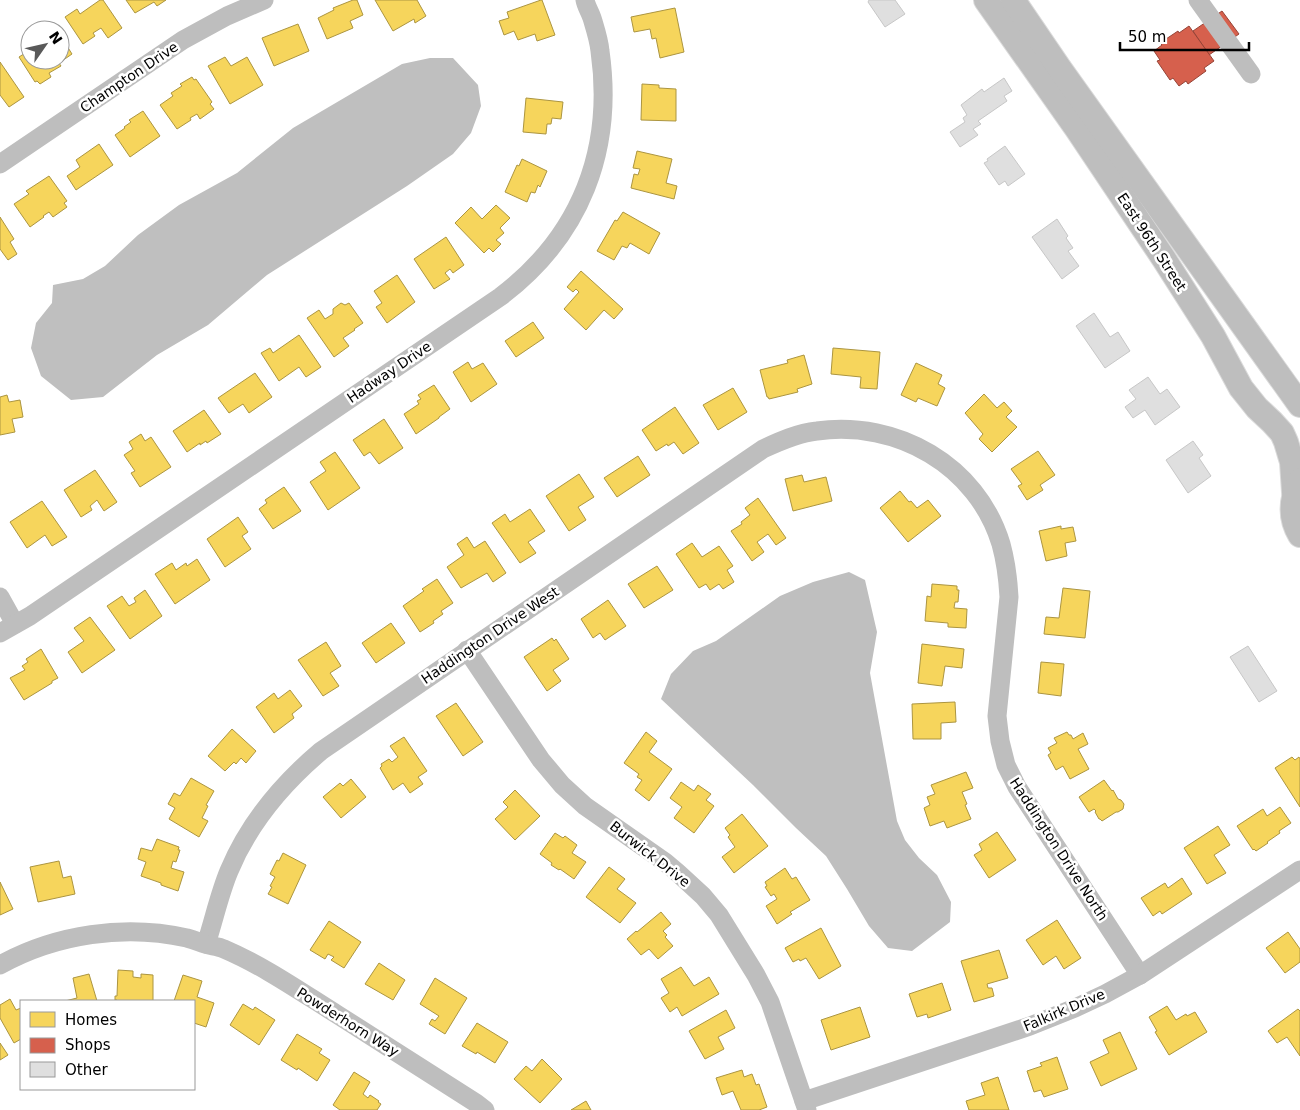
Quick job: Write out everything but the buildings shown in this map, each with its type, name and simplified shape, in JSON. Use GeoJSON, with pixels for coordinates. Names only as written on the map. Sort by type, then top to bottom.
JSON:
{"type":"FeatureCollection","features":[{"type":"Feature","properties":{"kind":"main road","name":"East 96th Street"},"geometry":{"type":"LineString","coordinates":[[986,0],[1077,129],[1164,259],[1213,336],[1241,388],[1257,408],[1282,433],[1292,462],[1297,486],[1292,509],[1295,526],[1300,535]]}},
{"type":"Feature","properties":{"kind":"main road","name":"East 96th Street"},"geometry":{"type":"LineString","coordinates":[[1013,0],[1065,77],[1300,405]]}},
{"type":"Feature","properties":{"kind":"street","name":"Champton Drive"},"geometry":{"type":"LineString","coordinates":[[0,164],[190,36],[227,16],[264,0]]}},
{"type":"Feature","properties":{"kind":"street","name":"Hadway Drive"},"geometry":{"type":"LineString","coordinates":[[8,629],[30,616],[500,297],[520,282],[536,265],[557,240],[575,213],[591,176],[601,137],[604,113],[603,73],[600,49],[592,18],[584,0]]}},
{"type":"Feature","properties":{"kind":"street"},"geometry":{"type":"LineString","coordinates":[[1198,0],[1251,74]]}},
{"type":"Feature","properties":{"kind":"street","name":"Haddington Drive West"},"geometry":{"type":"LineString","coordinates":[[206,944],[230,870],[256,821],[286,783],[321,751],[763,449],[793,436],[817,431],[833,429],[865,430]]}},
{"type":"Feature","properties":{"kind":"street","name":"Haddington Drive North"},"geometry":{"type":"LineString","coordinates":[[865,430],[890,435],[913,444],[940,460],[974,493],[988,513],[1000,542],[1008,581],[1008,605],[997,716],[1000,741],[1006,765],[1017,787],[1140,975]]}},
{"type":"Feature","properties":{"kind":"street"},"geometry":{"type":"LineString","coordinates":[[0,597],[8,629]]}},
{"type":"Feature","properties":{"kind":"street","name":"Burwick Drive"},"geometry":{"type":"LineString","coordinates":[[467,650],[541,760],[562,785],[585,806],[678,872],[703,896],[719,915],[756,975],[770,1002],[805,1105]]}},
{"type":"Feature","properties":{"kind":"street","name":"Falkirk Drive"},"geometry":{"type":"LineString","coordinates":[[805,1105],[1030,1026],[1105,994],[1140,975],[1299,874]]}},
{"type":"Feature","properties":{"kind":"street","name":"Powderhorn Way"},"geometry":{"type":"LineString","coordinates":[[0,965],[50,944],[73,938],[120,932],[184,937],[222,948],[271,972],[485,1110]]}},
{"type":"Feature","properties":{"kind":"shaded area"},"geometry":{"type":"Polygon","coordinates":[[[430,58],[453,58],[478,85],[481,106],[471,133],[453,154],[407,186],[267,275],[208,325],[157,355],[103,397],[71,400],[41,376],[31,348],[36,323],[52,303],[53,285],[83,279],[105,266],[138,235],[179,205],[237,173],[293,128],[402,64],[430,58]]]}},
{"type":"Feature","properties":{"kind":"shaded area"},"geometry":{"type":"Polygon","coordinates":[[[849,572],[865,580],[877,632],[870,673],[897,821],[905,840],[919,858],[937,875],[951,902],[950,922],[912,951],[888,948],[869,926],[826,856],[661,699],[671,674],[693,651],[716,641],[780,596],[813,582],[849,572]]]}}]}
